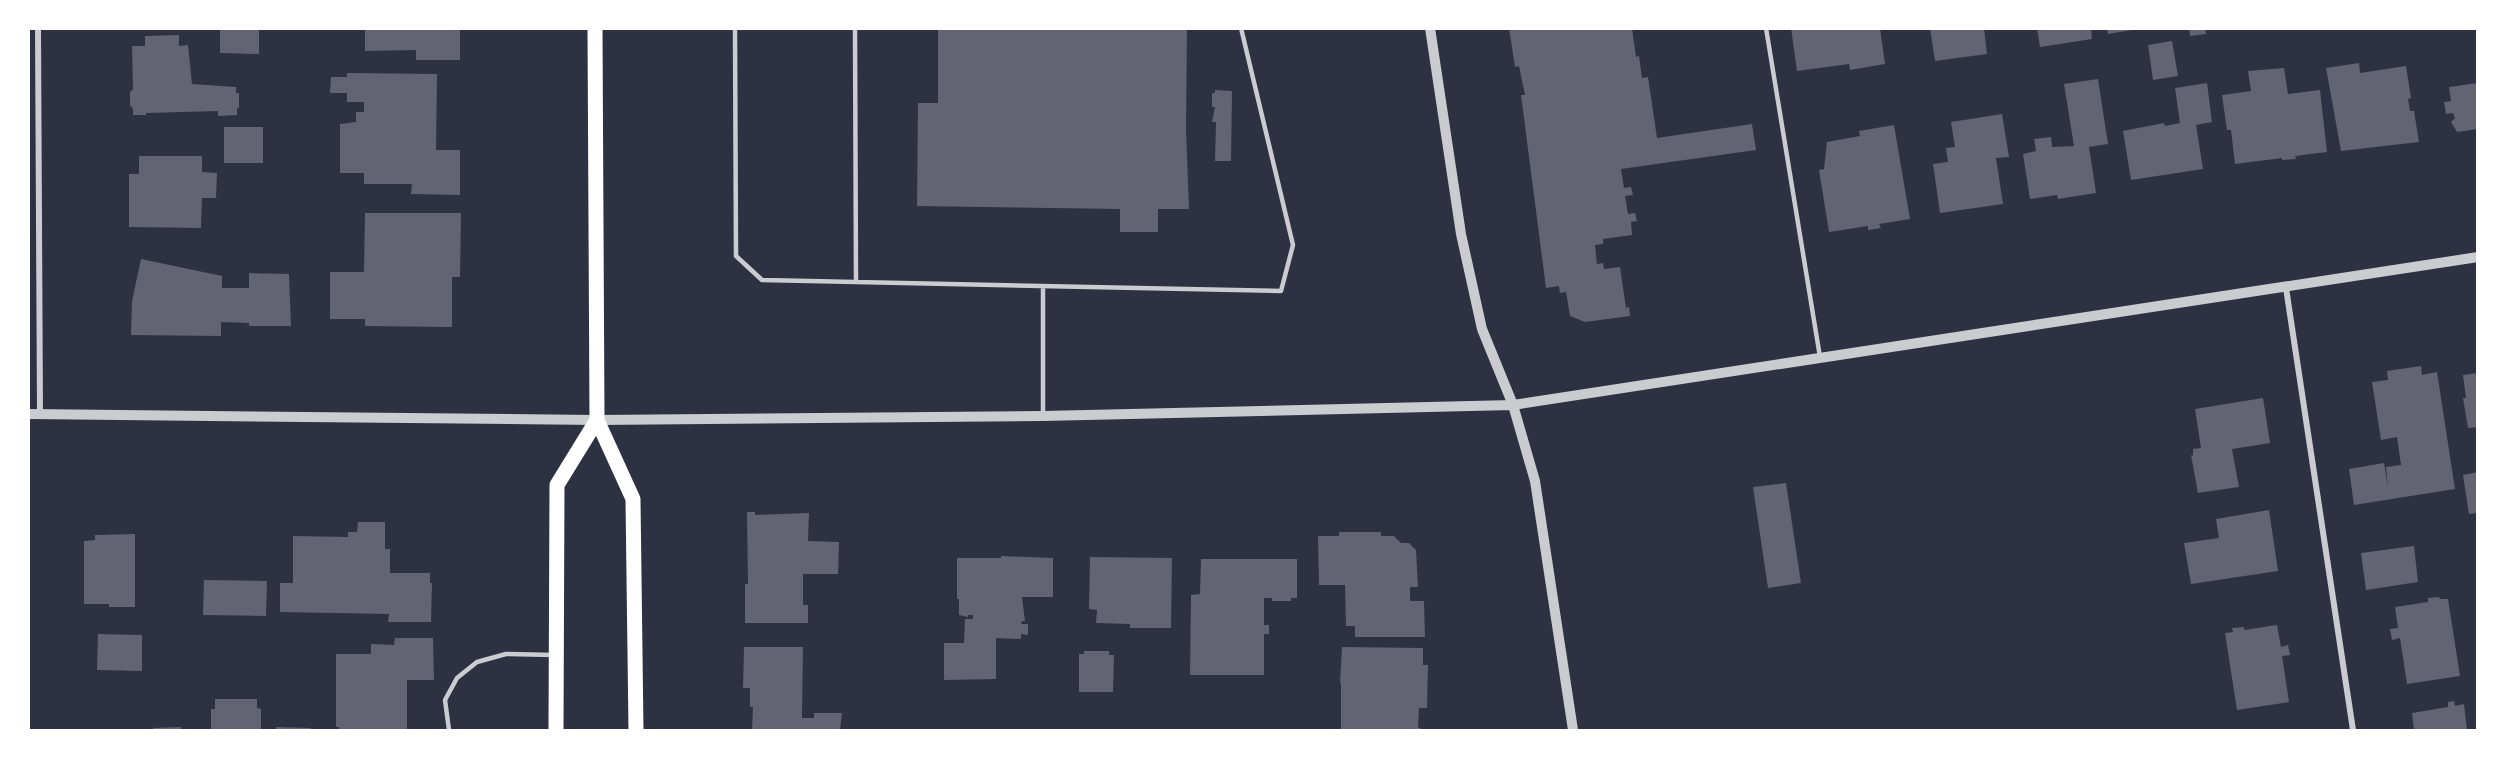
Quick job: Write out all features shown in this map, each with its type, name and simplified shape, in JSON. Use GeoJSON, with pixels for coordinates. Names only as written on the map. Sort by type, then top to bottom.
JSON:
{"type":"FeatureCollection","features":[{"type":"Feature","properties":{"kind":"main road"},"geometry":{"type":"LineString","coordinates":[[595,28],[597,420],[633,499],[636,730]]}},
{"type":"Feature","properties":{"kind":"main road"},"geometry":{"type":"LineString","coordinates":[[556,730],[557,485],[597,420]]}},
{"type":"Feature","properties":{"kind":"street"},"geometry":{"type":"LineString","coordinates":[[38,28],[34,414],[597,420],[1043,416],[1513,405],[2478,257]]}},
{"type":"Feature","properties":{"kind":"street"},"geometry":{"type":"LineString","coordinates":[[1430,28],[1466,255],[1482,329],[1513,405],[1535,481],[1574,730]]}},
{"type":"Feature","properties":{"kind":"street"},"geometry":{"type":"LineString","coordinates":[[2286,288],[2353,730]]}},
{"type":"Feature","properties":{"kind":"lane"},"geometry":{"type":"LineString","coordinates":[[735,28],[736,256],[762,280],[1281,291],[1293,245],[1241,28]]}},
{"type":"Feature","properties":{"kind":"lane"},"geometry":{"type":"LineString","coordinates":[[855,28],[856,282]]}},
{"type":"Feature","properties":{"kind":"lane"},"geometry":{"type":"LineString","coordinates":[[1766,28],[1820,357]]}},
{"type":"Feature","properties":{"kind":"lane"},"geometry":{"type":"LineString","coordinates":[[1043,286],[1043,416]]}},
{"type":"Feature","properties":{"kind":"lane"},"geometry":{"type":"LineString","coordinates":[[449,730],[445,700],[457,678],[477,662],[506,654],[556,655]]}},
{"type":"Feature","properties":{"kind":"building"},"geometry":{"type":"Polygon","coordinates":[[[220,28],[259,28],[259,54],[220,53],[220,28]]]}},
{"type":"Feature","properties":{"kind":"building"},"geometry":{"type":"Polygon","coordinates":[[[365,28],[460,28],[460,60],[416,60],[416,50],[365,51],[365,28]]]}},
{"type":"Feature","properties":{"kind":"building"},"geometry":{"type":"Polygon","coordinates":[[[938,28],[1187,28],[1186,129],[1189,209],[1158,209],[1158,232],[1120,232],[1120,209],[917,206],[918,103],[938,103],[938,28]]]}},
{"type":"Feature","properties":{"kind":"building"},"geometry":{"type":"Polygon","coordinates":[[[1509,28],[1632,28],[1642,78],[1648,77],[1657,138],[1752,124],[1756,150],[1621,169],[1624,188],[1631,187],[1633,195],[1625,196],[1628,214],[1635,213],[1637,221],[1631,222],[1632,235],[1603,239],[1603,244],[1595,245],[1597,264],[1603,263],[1604,269],[1620,267],[1626,308],[1629,307],[1630,316],[1585,322],[1570,316],[1566,292],[1560,293],[1559,286],[1546,288],[1521,95],[1525,95],[1519,66],[1515,67],[1509,28]]]}},
{"type":"Feature","properties":{"kind":"building"},"geometry":{"type":"Polygon","coordinates":[[[1791,28],[1880,28],[1885,64],[1850,70],[1849,64],[1797,71],[1791,28]]]}},
{"type":"Feature","properties":{"kind":"building"},"geometry":{"type":"Polygon","coordinates":[[[1930,28],[1984,28],[1987,54],[1935,61],[1930,28]]]}},
{"type":"Feature","properties":{"kind":"building"},"geometry":{"type":"Polygon","coordinates":[[[2037,28],[2091,28],[2092,39],[2040,47],[2037,28]]]}},
{"type":"Feature","properties":{"kind":"building"},"geometry":{"type":"Polygon","coordinates":[[[2107,28],[2132,28],[2132,30],[2108,34],[2107,28]]]}},
{"type":"Feature","properties":{"kind":"building"},"geometry":{"type":"Polygon","coordinates":[[[2189,28],[2205,28],[2206,34],[2190,36],[2189,28]]]}},
{"type":"Feature","properties":{"kind":"building"},"geometry":{"type":"Polygon","coordinates":[[[179,35],[179,46],[188,45],[192,84],[236,87],[236,93],[239,93],[237,115],[218,116],[218,111],[133,115],[130,105],[130,92],[133,89],[132,46],[145,46],[145,36],[179,35]]]}},
{"type":"Feature","properties":{"kind":"building"},"geometry":{"type":"Polygon","coordinates":[[[2172,41],[2178,76],[2153,80],[2148,45],[2172,41]]]}},
{"type":"Feature","properties":{"kind":"building"},"geometry":{"type":"Polygon","coordinates":[[[2359,63],[2360,73],[2406,66],[2411,98],[2408,99],[2410,111],[2414,111],[2419,142],[2341,151],[2326,68],[2359,63]]]}},
{"type":"Feature","properties":{"kind":"building"},"geometry":{"type":"Polygon","coordinates":[[[2284,68],[2288,94],[2320,90],[2327,152],[2295,156],[2296,159],[2282,160],[2282,158],[2235,164],[2231,130],[2227,130],[2222,95],[2251,91],[2248,71],[2284,68]]]}},
{"type":"Feature","properties":{"kind":"building"},"geometry":{"type":"Polygon","coordinates":[[[347,73],[437,74],[436,150],[460,150],[460,195],[411,194],[412,184],[364,184],[364,173],[340,173],[340,124],[356,122],[356,112],[364,112],[364,102],[347,102],[347,93],[330,93],[331,77],[347,77],[347,73]]]}},
{"type":"Feature","properties":{"kind":"building"},"geometry":{"type":"Polygon","coordinates":[[[2098,79],[2108,144],[2089,147],[2096,193],[2058,199],[2057,195],[2030,199],[2023,154],[2036,151],[2034,139],[2051,137],[2052,147],[2074,146],[2064,84],[2098,79]]]}},
{"type":"Feature","properties":{"kind":"building"},"geometry":{"type":"Polygon","coordinates":[[[2207,83],[2212,122],[2196,125],[2203,169],[2131,180],[2123,131],[2164,123],[2165,126],[2180,123],[2175,88],[2207,83]]]}},
{"type":"Feature","properties":{"kind":"building"},"geometry":{"type":"Polygon","coordinates":[[[2478,83],[2478,129],[2457,132],[2451,122],[2455,118],[2453,113],[2446,114],[2444,102],[2451,101],[2449,87],[2478,83]]]}},
{"type":"Feature","properties":{"kind":"building"},"geometry":{"type":"Polygon","coordinates":[[[1215,90],[1232,91],[1231,161],[1215,161],[1216,122],[1212,122],[1215,107],[1212,107],[1212,93],[1215,93],[1215,90]]]}},
{"type":"Feature","properties":{"kind":"building"},"geometry":{"type":"Polygon","coordinates":[[[2002,114],[2009,157],[1996,158],[2003,204],[1940,213],[1933,164],[1948,162],[1946,148],[1955,147],[1951,122],[2002,114]]]}},
{"type":"Feature","properties":{"kind":"building"},"geometry":{"type":"Polygon","coordinates":[[[1894,125],[1910,219],[1879,224],[1881,228],[1868,230],[1868,226],[1829,232],[1819,170],[1824,169],[1827,142],[1860,136],[1859,131],[1894,125]]]}},
{"type":"Feature","properties":{"kind":"building"},"geometry":{"type":"Polygon","coordinates":[[[224,127],[263,127],[263,163],[224,163],[224,127]]]}},
{"type":"Feature","properties":{"kind":"building"},"geometry":{"type":"Polygon","coordinates":[[[139,156],[202,156],[202,172],[217,173],[216,198],[202,198],[201,228],[129,227],[129,174],[139,174],[139,156]]]}},
{"type":"Feature","properties":{"kind":"building"},"geometry":{"type":"Polygon","coordinates":[[[365,213],[461,213],[460,277],[452,277],[452,327],[365,326],[365,319],[330,319],[330,272],[364,272],[365,213]]]}},
{"type":"Feature","properties":{"kind":"building"},"geometry":{"type":"Polygon","coordinates":[[[141,259],[222,276],[222,288],[249,288],[249,273],[289,274],[291,326],[249,326],[249,323],[221,322],[221,336],[131,335],[132,301],[141,259]]]}},
{"type":"Feature","properties":{"kind":"building"},"geometry":{"type":"Polygon","coordinates":[[[2421,366],[2422,375],[2437,372],[2455,489],[2354,505],[2349,469],[2384,463],[2388,488],[2386,467],[2401,465],[2397,437],[2381,440],[2372,382],[2388,380],[2387,371],[2421,366]]]}},
{"type":"Feature","properties":{"kind":"building"},"geometry":{"type":"Polygon","coordinates":[[[2478,373],[2478,427],[2468,428],[2463,398],[2466,398],[2463,375],[2478,373]]]}},
{"type":"Feature","properties":{"kind":"building"},"geometry":{"type":"Polygon","coordinates":[[[2263,398],[2270,443],[2232,449],[2239,487],[2198,493],[2191,455],[2193,456],[2193,449],[2201,448],[2195,409],[2263,398]]]}},
{"type":"Feature","properties":{"kind":"building"},"geometry":{"type":"Polygon","coordinates":[[[2478,472],[2478,513],[2469,514],[2463,475],[2478,472]]]}},
{"type":"Feature","properties":{"kind":"building"},"geometry":{"type":"Polygon","coordinates":[[[1786,483],[1801,583],[1768,588],[1753,487],[1786,483]]]}},
{"type":"Feature","properties":{"kind":"building"},"geometry":{"type":"Polygon","coordinates":[[[2269,510],[2278,571],[2191,584],[2184,543],[2219,538],[2216,519],[2269,510]]]}},
{"type":"Feature","properties":{"kind":"building"},"geometry":{"type":"Polygon","coordinates":[[[747,512],[755,512],[755,515],[809,513],[808,541],[839,542],[838,574],[803,574],[803,605],[808,605],[808,623],[745,623],[745,584],[748,584],[747,512]]]}},
{"type":"Feature","properties":{"kind":"building"},"geometry":{"type":"Polygon","coordinates":[[[358,522],[385,522],[385,549],[390,549],[390,573],[430,573],[431,622],[388,622],[389,614],[280,612],[280,583],[293,583],[293,536],[348,537],[348,532],[357,532],[358,522]]]}},
{"type":"Feature","properties":{"kind":"building"},"geometry":{"type":"Polygon","coordinates":[[[1339,532],[1381,532],[1381,536],[1394,536],[1401,543],[1409,543],[1416,550],[1418,587],[1410,587],[1410,601],[1424,601],[1425,637],[1355,637],[1355,626],[1346,626],[1345,585],[1319,585],[1318,536],[1339,536],[1339,532]]]}},
{"type":"Feature","properties":{"kind":"building"},"geometry":{"type":"Polygon","coordinates":[[[135,534],[135,607],[84,604],[84,541],[95,540],[95,535],[135,534]]]}},
{"type":"Feature","properties":{"kind":"building"},"geometry":{"type":"Polygon","coordinates":[[[2414,546],[2418,582],[2366,590],[2361,553],[2414,546]]]}},
{"type":"Feature","properties":{"kind":"building"},"geometry":{"type":"Polygon","coordinates":[[[1001,556],[1053,558],[1053,597],[1022,597],[1025,621],[1021,624],[1028,624],[1028,635],[1021,634],[1021,639],[996,638],[996,679],[944,680],[944,643],[964,643],[965,619],[973,619],[973,615],[968,615],[968,617],[959,615],[957,558],[1001,558],[1001,556]]]}},
{"type":"Feature","properties":{"kind":"building"},"geometry":{"type":"Polygon","coordinates":[[[1090,557],[1172,558],[1171,628],[1130,628],[1130,624],[1096,623],[1097,610],[1089,609],[1090,557]]]}},
{"type":"Feature","properties":{"kind":"building"},"geometry":{"type":"Polygon","coordinates":[[[1201,559],[1297,559],[1297,598],[1291,598],[1291,601],[1272,601],[1272,598],[1264,598],[1264,625],[1269,625],[1269,634],[1264,634],[1264,675],[1190,675],[1191,595],[1200,594],[1201,559]]]}},
{"type":"Feature","properties":{"kind":"building"},"geometry":{"type":"Polygon","coordinates":[[[204,580],[267,581],[266,616],[203,615],[204,580]]]}},
{"type":"Feature","properties":{"kind":"building"},"geometry":{"type":"Polygon","coordinates":[[[2428,598],[2448,599],[2460,676],[2407,684],[2400,638],[2392,640],[2390,629],[2398,628],[2395,607],[2428,602],[2428,598]]]}},
{"type":"Feature","properties":{"kind":"building"},"geometry":{"type":"Polygon","coordinates":[[[2277,625],[2281,647],[2288,645],[2290,655],[2282,656],[2289,702],[2237,710],[2225,633],[2233,632],[2232,628],[2244,627],[2244,630],[2277,625]]]}},
{"type":"Feature","properties":{"kind":"building"},"geometry":{"type":"Polygon","coordinates":[[[98,634],[142,635],[142,671],[97,670],[98,634]]]}},
{"type":"Feature","properties":{"kind":"building"},"geometry":{"type":"Polygon","coordinates":[[[395,638],[433,638],[434,680],[407,680],[407,730],[339,730],[339,727],[336,727],[336,654],[371,654],[371,644],[394,645],[395,638]]]}},
{"type":"Feature","properties":{"kind":"building"},"geometry":{"type":"Polygon","coordinates":[[[744,647],[803,647],[802,718],[814,718],[814,713],[842,713],[840,730],[752,730],[753,707],[750,707],[750,688],[743,688],[744,647]]]}},
{"type":"Feature","properties":{"kind":"building"},"geometry":{"type":"Polygon","coordinates":[[[1342,647],[1423,648],[1423,665],[1428,665],[1427,708],[1419,708],[1418,727],[1423,730],[1341,730],[1342,647]]]}},
{"type":"Feature","properties":{"kind":"building"},"geometry":{"type":"Polygon","coordinates":[[[1084,651],[1109,651],[1109,655],[1114,655],[1113,692],[1079,692],[1079,654],[1084,654],[1084,651]]]}},
{"type":"Feature","properties":{"kind":"building"},"geometry":{"type":"Polygon","coordinates":[[[215,699],[257,699],[257,708],[261,709],[261,730],[211,730],[211,709],[215,709],[215,699]]]}},
{"type":"Feature","properties":{"kind":"building"},"geometry":{"type":"Polygon","coordinates":[[[2454,701],[2455,706],[2464,704],[2467,730],[2414,730],[2412,713],[2448,707],[2448,702],[2454,701]]]}},
{"type":"Feature","properties":{"kind":"building"},"geometry":{"type":"Polygon","coordinates":[[[181,727],[181,730],[153,730],[153,728],[181,727]]]}},
{"type":"Feature","properties":{"kind":"building"},"geometry":{"type":"Polygon","coordinates":[[[276,727],[311,728],[311,730],[276,730],[276,727]]]}}]}
